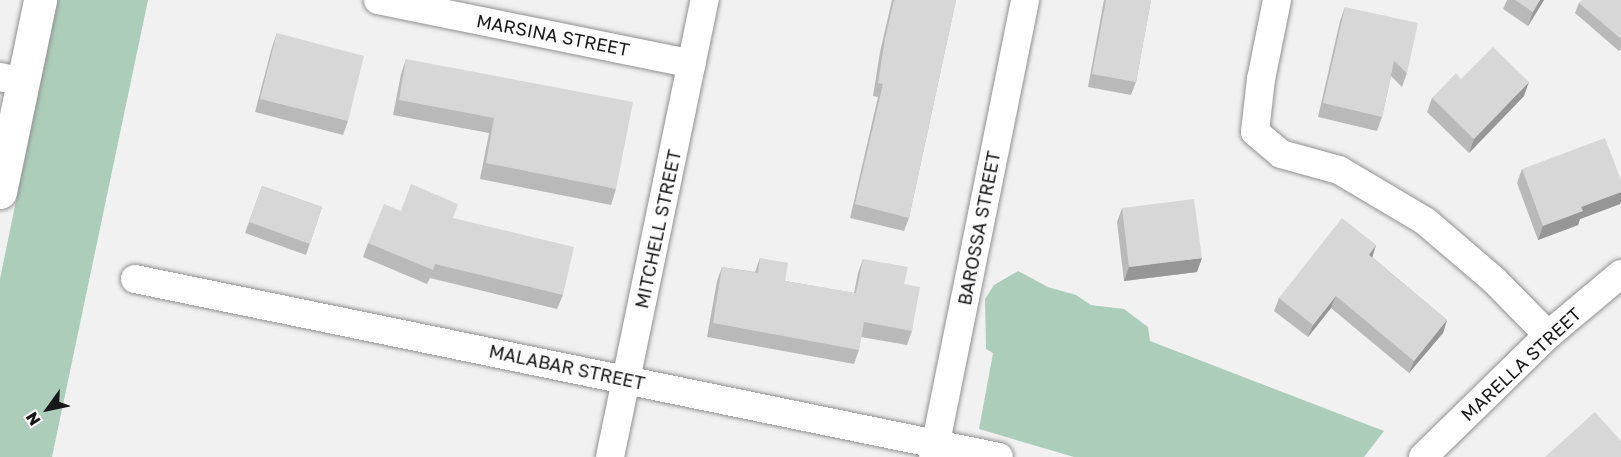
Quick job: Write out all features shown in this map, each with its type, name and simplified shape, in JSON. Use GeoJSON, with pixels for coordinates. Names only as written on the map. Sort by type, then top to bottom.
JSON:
{"type":"FeatureCollection","features":[{"type":"Feature","properties":{"kind":"street"},"geometry":{"type":"LineString","coordinates":[[0,192],[11,80],[40,0]]}},
{"type":"Feature","properties":{"kind":"street","name":"MARSINA STREET"},"geometry":{"type":"LineString","coordinates":[[378,0],[692,63]]}},
{"type":"Feature","properties":{"kind":"street","name":"MITCHELL STREET"},"geometry":{"type":"LineString","coordinates":[[610,457],[705,0]]}},
{"type":"Feature","properties":{"kind":"street","name":"BAROSSA STREET"},"geometry":{"type":"LineString","coordinates":[[934,450],[1025,0]]}},
{"type":"Feature","properties":{"kind":"street"},"geometry":{"type":"LineString","coordinates":[[1277,0],[1261,79],[1255,132],[1281,154],[1339,170],[1425,221],[1494,280],[1548,335]]}},
{"type":"Feature","properties":{"kind":"street","name":"MARELLA STREET"},"geometry":{"type":"LineString","coordinates":[[1423,457],[1548,335],[1621,274]]}},
{"type":"Feature","properties":{"kind":"street","name":"MALABAR STREET"},"geometry":{"type":"LineString","coordinates":[[135,279],[626,379],[934,450],[999,457]]}},
{"type":"Feature","properties":{"kind":"green space"},"geometry":{"type":"Polygon","coordinates":[[[57,0],[148,0],[52,457],[0,457],[0,279],[57,0]]]}},
{"type":"Feature","properties":{"kind":"green space"},"geometry":{"type":"Polygon","coordinates":[[[1018,271],[1048,287],[1076,295],[1091,305],[1124,309],[1148,327],[1150,341],[1384,431],[1364,457],[1074,457],[979,429],[993,353],[986,349],[985,299],[994,285],[1018,271]]]}},
{"type":"Feature","properties":{"kind":"building"},"geometry":{"type":"Polygon","coordinates":[[[894,0],[956,0],[909,218],[855,204],[883,84],[878,83],[894,0]]]}},
{"type":"Feature","properties":{"kind":"building"},"geometry":{"type":"Polygon","coordinates":[[[1106,0],[1151,0],[1136,82],[1092,74],[1106,0]]]}},
{"type":"Feature","properties":{"kind":"building"},"geometry":{"type":"Polygon","coordinates":[[[1515,0],[1540,0],[1533,12],[1515,0]]]}},
{"type":"Feature","properties":{"kind":"building"},"geometry":{"type":"Polygon","coordinates":[[[1582,0],[1621,0],[1621,39],[1579,3],[1582,0]]]}},
{"type":"Feature","properties":{"kind":"building"},"geometry":{"type":"Polygon","coordinates":[[[1345,7],[1418,23],[1407,73],[1394,61],[1382,117],[1323,103],[1345,7]]]}},
{"type":"Feature","properties":{"kind":"building"},"geometry":{"type":"Polygon","coordinates":[[[277,33],[364,56],[348,121],[260,99],[277,33]]]}},
{"type":"Feature","properties":{"kind":"building"},"geometry":{"type":"Polygon","coordinates":[[[1493,47],[1529,82],[1474,139],[1432,98],[1456,73],[1461,79],[1493,47]]]}},
{"type":"Feature","properties":{"kind":"building"},"geometry":{"type":"Polygon","coordinates":[[[406,59],[633,102],[616,189],[486,163],[494,118],[399,100],[406,59]]]}},
{"type":"Feature","properties":{"kind":"building"},"geometry":{"type":"Polygon","coordinates":[[[1605,138],[1621,180],[1621,192],[1581,207],[1583,211],[1543,226],[1522,169],[1605,138]]]}},
{"type":"Feature","properties":{"kind":"building"},"geometry":{"type":"Polygon","coordinates":[[[411,184],[458,204],[453,218],[574,247],[563,295],[435,264],[433,270],[368,243],[384,204],[401,211],[411,184]]]}},
{"type":"Feature","properties":{"kind":"building"},"geometry":{"type":"Polygon","coordinates":[[[262,186],[322,207],[310,244],[249,222],[262,186]]]}},
{"type":"Feature","properties":{"kind":"building"},"geometry":{"type":"Polygon","coordinates":[[[1194,199],[1202,258],[1129,267],[1122,208],[1194,199]]]}},
{"type":"Feature","properties":{"kind":"building"},"geometry":{"type":"Polygon","coordinates":[[[1342,218],[1376,245],[1369,255],[1447,320],[1414,361],[1336,296],[1313,325],[1279,298],[1342,218]]]}},
{"type":"Feature","properties":{"kind":"building"},"geometry":{"type":"Polygon","coordinates":[[[760,258],[788,263],[785,281],[856,293],[863,259],[908,267],[904,284],[920,287],[912,331],[864,322],[859,350],[713,323],[722,267],[758,273],[760,258]]]}},
{"type":"Feature","properties":{"kind":"building"},"geometry":{"type":"Polygon","coordinates":[[[1595,412],[1621,441],[1621,457],[1545,457],[1595,412]]]}}]}
